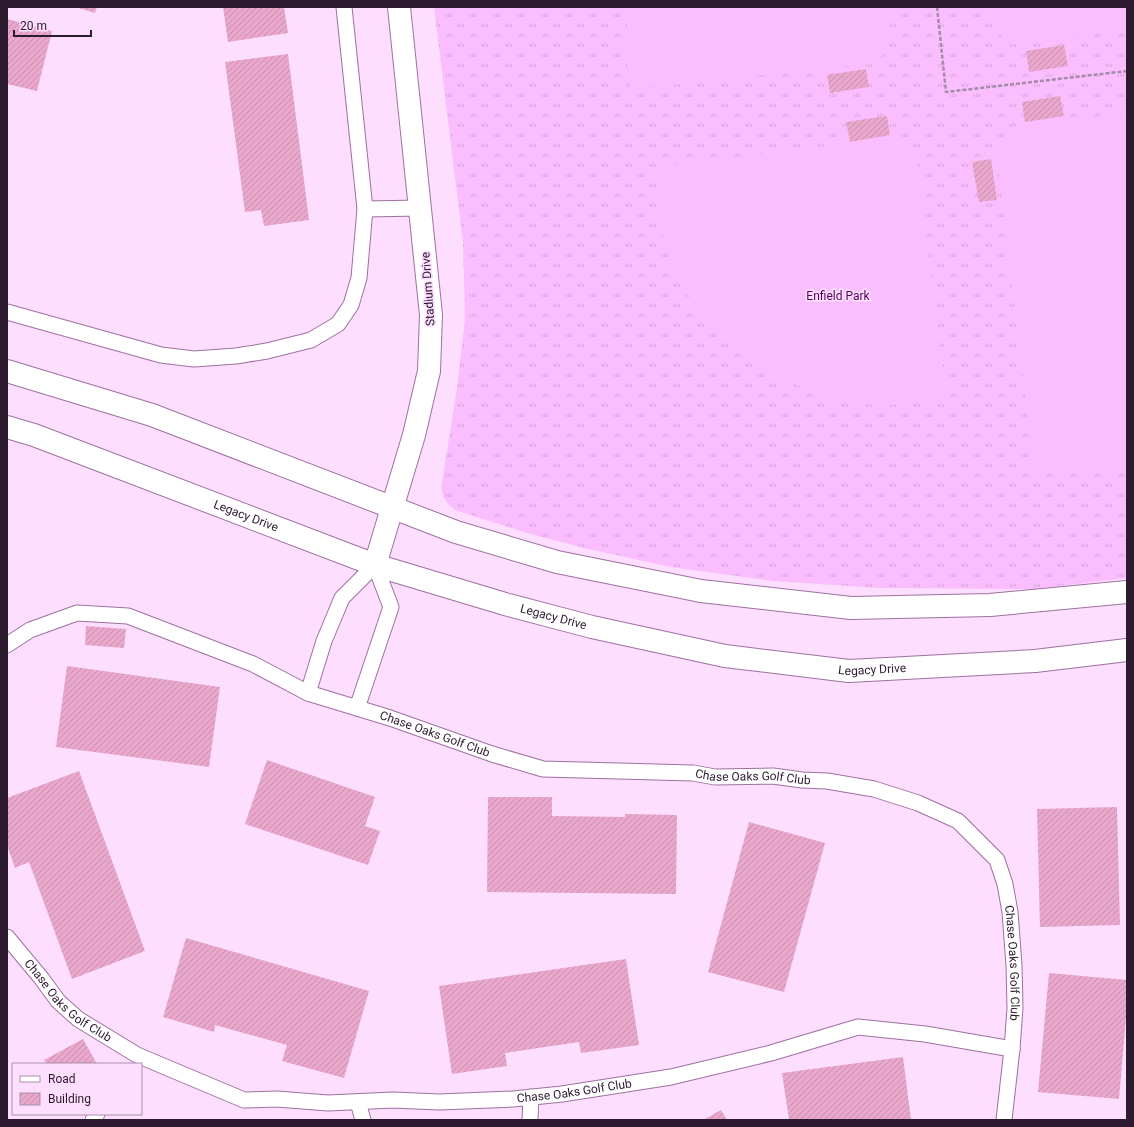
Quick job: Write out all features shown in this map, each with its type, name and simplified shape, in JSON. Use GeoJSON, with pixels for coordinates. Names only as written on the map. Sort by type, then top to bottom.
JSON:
{"type":"FeatureCollection","features":[{"type":"Feature","properties":{"kind":"main road","name":"Stadium Drive"},"geometry":{"type":"LineString","coordinates":[[375,565],[414,436],[429,371],[431,315],[399,7]]}},
{"type":"Feature","properties":{"kind":"main road"},"geometry":{"type":"LineString","coordinates":[[7,371],[152,415],[456,532],[557,562],[701,591],[851,608],[990,605],[1127,592]]}},
{"type":"Feature","properties":{"kind":"main road","name":"Legacy Drive"},"geometry":{"type":"LineString","coordinates":[[7,427],[34,435],[375,565],[505,604],[592,627],[725,656],[849,671],[1020,661],[1127,650]]}},
{"type":"Feature","properties":{"kind":"lane"},"geometry":{"type":"LineString","coordinates":[[7,312],[161,355],[194,359],[236,356],[261,352],[311,340],[338,324],[351,305],[359,278],[365,210],[344,7]]}},
{"type":"Feature","properties":{"kind":"lane"},"geometry":{"type":"LineString","coordinates":[[365,210],[420,208]]}},
{"type":"Feature","properties":{"kind":"lane"},"geometry":{"type":"LineString","coordinates":[[308,693],[324,641],[342,598],[375,565],[391,607],[357,708]]}},
{"type":"Feature","properties":{"kind":"lane","name":"Chase Oaks Golf Club"},"geometry":{"type":"LineString","coordinates":[[7,645],[30,630],[77,613],[128,616],[253,664],[308,693],[390,718],[492,754],[543,769],[694,773],[715,777],[772,776],[802,780],[827,781],[881,791],[918,803],[958,821],[997,860],[1005,884],[1010,912],[1014,965],[1015,1008],[1004,1120]]}},
{"type":"Feature","properties":{"kind":"lane","name":"Chase Oaks Golf Club"},"geometry":{"type":"LineString","coordinates":[[7,936],[58,1001],[78,1019],[134,1059],[244,1100],[277,1099],[328,1103],[393,1100],[439,1102],[562,1094],[671,1077],[771,1053],[858,1027],[925,1034],[1012,1049]]}},
{"type":"Feature","properties":{"kind":"lane"},"geometry":{"type":"LineString","coordinates":[[530,1120],[531,1097]]}},
{"type":"Feature","properties":{"kind":"lane"},"geometry":{"type":"LineString","coordinates":[[358,1102],[363,1120]]}},
{"type":"Feature","properties":{"kind":"path"},"geometry":{"type":"LineString","coordinates":[[937,7],[946,92],[1127,71]]}},
{"type":"Feature","properties":{"kind":"green space","name":"Enfield Park"},"geometry":{"type":"Polygon","coordinates":[[[434,7],[1127,7],[1127,578],[1034,589],[879,588],[773,581],[671,567],[584,548],[527,533],[455,510],[444,498],[441,488],[457,388],[465,319],[463,242],[434,7]]]}},
{"type":"Feature","properties":{"kind":"green space"},"geometry":{"type":"Polygon","coordinates":[[[630,7],[888,7],[891,40],[877,63],[630,89],[625,42],[630,7]]]}},
{"type":"Feature","properties":{"kind":"green space"},"geometry":{"type":"Polygon","coordinates":[[[991,7],[1127,7],[1127,30],[1012,44],[994,30],[991,7]]]}},
{"type":"Feature","properties":{"kind":"green space"},"geometry":{"type":"Polygon","coordinates":[[[1127,113],[1127,466],[1080,471],[1034,471],[996,148],[1010,127],[1127,113]]]}},
{"type":"Feature","properties":{"kind":"green space"},"geometry":{"type":"Polygon","coordinates":[[[901,137],[916,155],[947,400],[875,405],[837,399],[808,390],[755,362],[731,343],[709,322],[691,299],[677,274],[664,240],[659,216],[654,167],[901,137]]]}},
{"type":"Feature","properties":{"kind":"building"},"geometry":{"type":"Polygon","coordinates":[[[75,7],[97,7],[95,13],[75,7]]]}},
{"type":"Feature","properties":{"kind":"building"},"geometry":{"type":"Polygon","coordinates":[[[223,7],[284,7],[288,33],[228,42],[223,7]]]}},
{"type":"Feature","properties":{"kind":"building"},"geometry":{"type":"Polygon","coordinates":[[[7,19],[52,31],[37,91],[7,84],[7,19]]]}},
{"type":"Feature","properties":{"kind":"building"},"geometry":{"type":"Polygon","coordinates":[[[1064,45],[1068,66],[1029,72],[1026,51],[1064,45]]]}},
{"type":"Feature","properties":{"kind":"building"},"geometry":{"type":"Polygon","coordinates":[[[288,54],[309,220],[264,226],[261,210],[245,212],[225,62],[288,54]]]}},
{"type":"Feature","properties":{"kind":"building"},"geometry":{"type":"Polygon","coordinates":[[[866,69],[869,87],[830,93],[827,75],[866,69]]]}},
{"type":"Feature","properties":{"kind":"building"},"geometry":{"type":"Polygon","coordinates":[[[1060,96],[1064,116],[1025,122],[1022,102],[1060,96]]]}},
{"type":"Feature","properties":{"kind":"building"},"geometry":{"type":"Polygon","coordinates":[[[887,116],[890,135],[850,142],[846,122],[887,116]]]}},
{"type":"Feature","properties":{"kind":"building"},"geometry":{"type":"Polygon","coordinates":[[[991,159],[997,200],[979,202],[972,162],[991,159]]]}},
{"type":"Feature","properties":{"kind":"building"},"geometry":{"type":"Polygon","coordinates":[[[86,626],[126,629],[124,648],[85,645],[86,626]]]}},
{"type":"Feature","properties":{"kind":"building"},"geometry":{"type":"Polygon","coordinates":[[[67,666],[220,687],[209,767],[56,747],[67,666]]]}},
{"type":"Feature","properties":{"kind":"building"},"geometry":{"type":"Polygon","coordinates":[[[267,760],[375,797],[365,826],[380,831],[368,865],[245,824],[267,760]]]}},
{"type":"Feature","properties":{"kind":"building"},"geometry":{"type":"Polygon","coordinates":[[[79,771],[145,951],[72,979],[29,862],[15,868],[7,845],[7,798],[79,771]]]}},
{"type":"Feature","properties":{"kind":"building"},"geometry":{"type":"Polygon","coordinates":[[[488,797],[552,797],[552,816],[625,817],[625,814],[677,815],[676,894],[487,892],[488,797]]]}},
{"type":"Feature","properties":{"kind":"building"},"geometry":{"type":"Polygon","coordinates":[[[1117,807],[1120,925],[1040,927],[1037,809],[1117,807]]]}},
{"type":"Feature","properties":{"kind":"building"},"geometry":{"type":"Polygon","coordinates":[[[749,822],[825,843],[784,992],[708,972],[749,822]]]}},
{"type":"Feature","properties":{"kind":"building"},"geometry":{"type":"Polygon","coordinates":[[[186,938],[369,991],[344,1078],[282,1061],[287,1045],[215,1025],[214,1032],[163,1017],[186,938]]]}},
{"type":"Feature","properties":{"kind":"building"},"geometry":{"type":"Polygon","coordinates":[[[626,959],[639,1045],[581,1053],[579,1042],[505,1053],[507,1066],[452,1074],[439,986],[626,959]]]}},
{"type":"Feature","properties":{"kind":"building"},"geometry":{"type":"Polygon","coordinates":[[[1049,973],[1127,980],[1127,1006],[1119,1099],[1038,1092],[1049,973]]]}},
{"type":"Feature","properties":{"kind":"building"},"geometry":{"type":"Polygon","coordinates":[[[83,1039],[96,1063],[46,1063],[44,1060],[83,1039]]]}},
{"type":"Feature","properties":{"kind":"building"},"geometry":{"type":"Polygon","coordinates":[[[903,1057],[911,1120],[789,1120],[782,1073],[903,1057]]]}},
{"type":"Feature","properties":{"kind":"building"},"geometry":{"type":"Polygon","coordinates":[[[721,1110],[727,1120],[703,1120],[721,1110]]]}}]}
